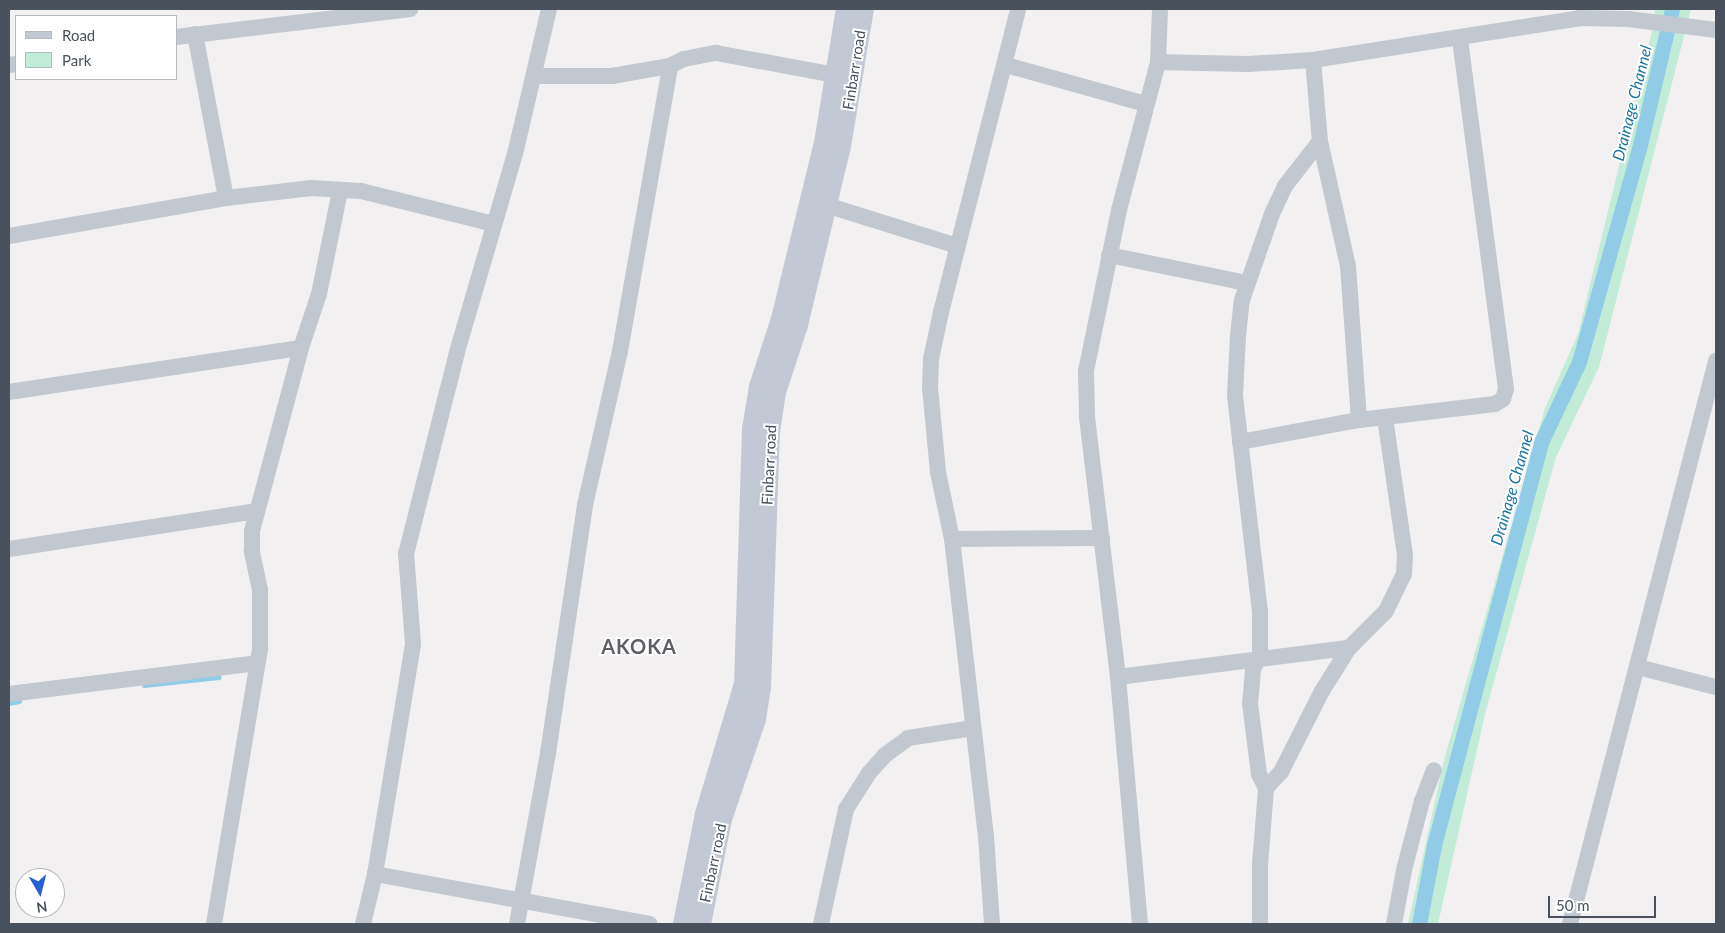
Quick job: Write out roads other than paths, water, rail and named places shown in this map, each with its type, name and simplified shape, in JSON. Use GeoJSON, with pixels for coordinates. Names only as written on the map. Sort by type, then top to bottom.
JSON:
{"type":"FeatureCollection","features":[{"type":"Feature","properties":{"kind":"main road","name":"Finbarr road"},"geometry":{"type":"LineString","coordinates":[[684,924],[706,814],[744,684],[753,429],[760,387],[782,319],[822,152],[847,9]]}},
{"type":"Feature","properties":{"kind":"main road","name":"Finbarr road"},"geometry":{"type":"LineString","coordinates":[[700,924],[721,819],[755,719],[760,687],[769,432],[775,392],[797,325],[840,146],[863,9]]}},
{"type":"Feature","properties":{"kind":"street"},"geometry":{"type":"LineString","coordinates":[[178,37],[410,9]]}},
{"type":"Feature","properties":{"kind":"street"},"geometry":{"type":"LineString","coordinates":[[363,924],[375,874],[413,644],[406,554],[457,352],[535,76],[549,9]]}},
{"type":"Feature","properties":{"kind":"street"},"geometry":{"type":"LineString","coordinates":[[992,924],[952,539],[938,472],[930,388],[937,331],[1006,65],[1018,9]]}},
{"type":"Feature","properties":{"kind":"street"},"geometry":{"type":"LineString","coordinates":[[1140,924],[1118,677],[1087,416],[1086,371],[1109,255],[1158,62],[1160,9]]}},
{"type":"Feature","properties":{"kind":"street"},"geometry":{"type":"LineString","coordinates":[[1158,62],[1248,64],[1313,60],[1580,18],[1655,22],[1713,29]]}},
{"type":"Feature","properties":{"kind":"street"},"geometry":{"type":"LineString","coordinates":[[195,34],[226,198]]}},
{"type":"Feature","properties":{"kind":"street"},"geometry":{"type":"LineString","coordinates":[[1240,442],[1359,420],[1495,404],[1504,399],[1506,389],[1460,38]]}},
{"type":"Feature","properties":{"kind":"street"},"geometry":{"type":"LineString","coordinates":[[535,76],[612,76],[670,66],[684,59],[716,53],[836,75]]}},
{"type":"Feature","properties":{"kind":"street"},"geometry":{"type":"LineString","coordinates":[[1313,60],[1320,142],[1348,266],[1359,420]]}},
{"type":"Feature","properties":{"kind":"street"},"geometry":{"type":"LineString","coordinates":[[1006,65],[1146,104]]}},
{"type":"Feature","properties":{"kind":"street"},"geometry":{"type":"LineString","coordinates":[[517,924],[548,753],[585,505],[620,351],[670,66]]}},
{"type":"Feature","properties":{"kind":"street"},"geometry":{"type":"LineString","coordinates":[[1260,924],[1260,866],[1266,788],[1260,774],[1250,704],[1253,668],[1260,657],[1260,612],[1236,395],[1238,336],[1247,283],[1285,186],[1320,142]]}},
{"type":"Feature","properties":{"kind":"street"},"geometry":{"type":"LineString","coordinates":[[9,236],[226,198],[311,188],[405,201],[494,224]]}},
{"type":"Feature","properties":{"kind":"street"},"geometry":{"type":"LineString","coordinates":[[214,924],[257,663],[260,590],[252,551],[256,511],[301,348],[320,294],[340,191]]}},
{"type":"Feature","properties":{"kind":"street"},"geometry":{"type":"LineString","coordinates":[[826,205],[958,246]]}},
{"type":"Feature","properties":{"kind":"street"},"geometry":{"type":"LineString","coordinates":[[1109,255],[1247,283]]}},
{"type":"Feature","properties":{"kind":"street"},"geometry":{"type":"LineString","coordinates":[[9,392],[301,348]]}},
{"type":"Feature","properties":{"kind":"street"},"geometry":{"type":"LineString","coordinates":[[1570,924],[1716,361]]}},
{"type":"Feature","properties":{"kind":"street"},"geometry":{"type":"LineString","coordinates":[[1266,788],[1281,772],[1322,691],[1349,648],[1386,610],[1404,574],[1405,555],[1385,418]]}},
{"type":"Feature","properties":{"kind":"street"},"geometry":{"type":"LineString","coordinates":[[9,548],[256,511]]}},
{"type":"Feature","properties":{"kind":"street"},"geometry":{"type":"LineString","coordinates":[[952,539],[1102,538]]}},
{"type":"Feature","properties":{"kind":"street"},"geometry":{"type":"LineString","coordinates":[[1118,677],[1260,657],[1349,648]]}},
{"type":"Feature","properties":{"kind":"street"},"geometry":{"type":"LineString","coordinates":[[9,694],[257,663]]}},
{"type":"Feature","properties":{"kind":"street"},"geometry":{"type":"LineString","coordinates":[[1638,666],[1716,687]]}},
{"type":"Feature","properties":{"kind":"street"},"geometry":{"type":"LineString","coordinates":[[821,924],[843,818],[869,774],[885,755],[908,738],[973,728]]}},
{"type":"Feature","properties":{"kind":"street"},"geometry":{"type":"LineString","coordinates":[[1394,924],[1404,870],[1422,801],[1434,770]]}},
{"type":"Feature","properties":{"kind":"street"},"geometry":{"type":"LineString","coordinates":[[375,874],[649,924]]}},
{"type":"Feature","properties":{"kind":"waterway","name":"Drainage Channel"},"geometry":{"type":"LineString","coordinates":[[1419,924],[1434,845],[1542,440],[1579,362],[1639,149],[1672,9]]}},
{"type":"Feature","properties":{"kind":"waterway"},"geometry":{"type":"LineString","coordinates":[[144,685],[219,677]]}},
{"type":"Feature","properties":{"kind":"waterway"},"geometry":{"type":"LineString","coordinates":[[9,703],[19,701]]}},
{"type":"Feature","properties":{"kind":"district","name":"AKOKA"},"geometry":{"type":"Point","coordinates":[639,646]}}]}
